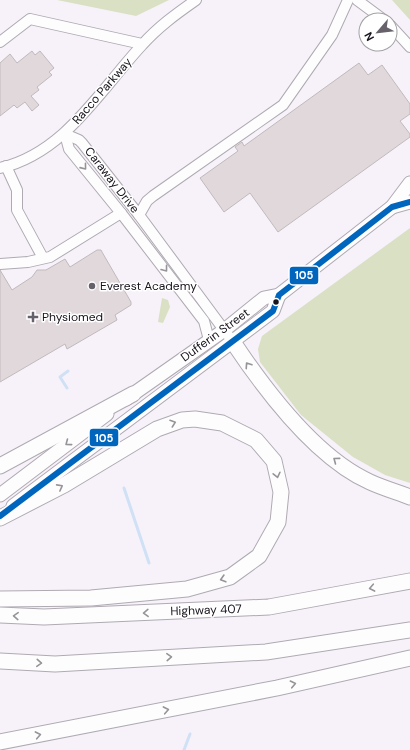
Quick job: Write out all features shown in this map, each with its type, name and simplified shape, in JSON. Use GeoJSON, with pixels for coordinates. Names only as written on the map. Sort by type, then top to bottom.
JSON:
{"type":"FeatureCollection","features":[{"type":"Feature","properties":{"kind":"highway"},"geometry":{"type":"LineString","coordinates":[[228,336],[277,404],[336,461],[369,482],[410,497]]}},
{"type":"Feature","properties":{"kind":"highway"},"geometry":{"type":"LineString","coordinates":[[0,466],[133,394]]}},
{"type":"Feature","properties":{"kind":"highway"},"geometry":{"type":"LineString","coordinates":[[0,517],[64,485],[157,429],[182,420],[195,419],[222,423],[256,440],[274,461],[281,492],[278,522],[259,556],[230,577],[187,589],[83,598],[0,599]]}},
{"type":"Feature","properties":{"kind":"highway","name":"Highway 407"},"geometry":{"type":"LineString","coordinates":[[0,615],[44,617],[269,608],[410,581]]}},
{"type":"Feature","properties":{"kind":"highway"},"geometry":{"type":"LineString","coordinates":[[0,661],[56,664],[266,652],[410,630]]}},
{"type":"Feature","properties":{"kind":"highway"},"geometry":{"type":"LineString","coordinates":[[0,742],[270,689],[410,658]]}},
{"type":"Feature","properties":{"kind":"main road","name":"Dufferin Street"},"geometry":{"type":"LineString","coordinates":[[0,517],[228,336],[273,311],[279,295],[392,207],[410,183]]}},
{"type":"Feature","properties":{"kind":"main road","name":"Dufferin Street"},"geometry":{"type":"LineString","coordinates":[[392,207],[410,202]]}},
{"type":"Feature","properties":{"kind":"main road","name":"Dufferin Street"},"geometry":{"type":"LineString","coordinates":[[0,495],[133,394],[209,340],[228,336]]}},
{"type":"Feature","properties":{"kind":"street","name":"Racco Parkway"},"geometry":{"type":"LineString","coordinates":[[3,167],[28,159],[65,134],[142,44],[167,20],[196,0]]}},
{"type":"Feature","properties":{"kind":"street"},"geometry":{"type":"LineString","coordinates":[[140,215],[146,201],[283,105],[332,35],[348,0]]}},
{"type":"Feature","properties":{"kind":"street"},"geometry":{"type":"LineString","coordinates":[[357,0],[373,12]]}},
{"type":"Feature","properties":{"kind":"street"},"geometry":{"type":"LineString","coordinates":[[0,42],[30,19],[142,44]]}},
{"type":"Feature","properties":{"kind":"street"},"geometry":{"type":"LineString","coordinates":[[398,34],[410,47]]}},
{"type":"Feature","properties":{"kind":"street","name":"Caraway Drive"},"geometry":{"type":"LineString","coordinates":[[65,134],[79,140],[140,215],[228,336]]}},
{"type":"Feature","properties":{"kind":"street","name":"Caraway Drive"},"geometry":{"type":"LineString","coordinates":[[65,134],[69,149],[122,213],[204,321],[209,340]]}},
{"type":"Feature","properties":{"kind":"street"},"geometry":{"type":"LineString","coordinates":[[3,167],[17,190],[17,210],[43,258]]}},
{"type":"Feature","properties":{"kind":"street"},"geometry":{"type":"LineString","coordinates":[[0,264],[28,262],[50,257],[122,213]]}},
{"type":"Feature","properties":{"kind":"green space"},"geometry":{"type":"Polygon","coordinates":[[[57,0],[169,0],[136,16],[57,0]]]}},
{"type":"Feature","properties":{"kind":"green space"},"geometry":{"type":"Polygon","coordinates":[[[392,0],[410,0],[410,20],[392,0]]]}},
{"type":"Feature","properties":{"kind":"green space"},"geometry":{"type":"Polygon","coordinates":[[[410,228],[410,483],[385,475],[353,457],[301,415],[260,362],[258,349],[262,336],[410,228]]]}},
{"type":"Feature","properties":{"kind":"green space"},"geometry":{"type":"Polygon","coordinates":[[[162,298],[168,300],[170,307],[163,323],[158,322],[162,298]]]}},
{"type":"Feature","properties":{"kind":"building"},"geometry":{"type":"Polygon","coordinates":[[[32,51],[35,55],[40,51],[54,68],[49,72],[52,75],[37,87],[39,90],[31,96],[39,105],[32,111],[25,102],[17,108],[14,105],[0,116],[0,63],[10,54],[17,63],[32,51]]]}},
{"type":"Feature","properties":{"kind":"building"},"geometry":{"type":"Polygon","coordinates":[[[359,63],[368,75],[382,65],[410,104],[410,114],[400,121],[410,134],[410,137],[278,232],[250,193],[224,212],[200,178],[238,151],[235,147],[242,142],[244,146],[359,63]]]}},
{"type":"Feature","properties":{"kind":"building"},"geometry":{"type":"Polygon","coordinates":[[[97,250],[101,250],[131,302],[131,305],[115,315],[117,320],[67,349],[65,344],[0,382],[0,270],[12,290],[32,277],[37,270],[46,270],[65,259],[70,267],[97,250]]]}},
{"type":"Feature","properties":{"kind":"waterway"},"geometry":{"type":"LineString","coordinates":[[67,388],[60,377],[68,371]]}},
{"type":"Feature","properties":{"kind":"waterway"},"geometry":{"type":"LineString","coordinates":[[124,488],[149,563]]}},
{"type":"Feature","properties":{"kind":"waterway"},"geometry":{"type":"LineString","coordinates":[[184,750],[190,734]]}},
{"type":"Feature","properties":{"kind":"transit line","name":"105"},"geometry":{"type":"LineString","coordinates":[[0,516],[273,311],[279,295],[392,207],[410,202]]}},
{"type":"Feature","properties":{"kind":"place","name":"Everest Academy"},"geometry":{"type":"Point","coordinates":[92,286]}},
{"type":"Feature","properties":{"kind":"place","name":"Physiomed"},"geometry":{"type":"Point","coordinates":[33,317]}}]}
